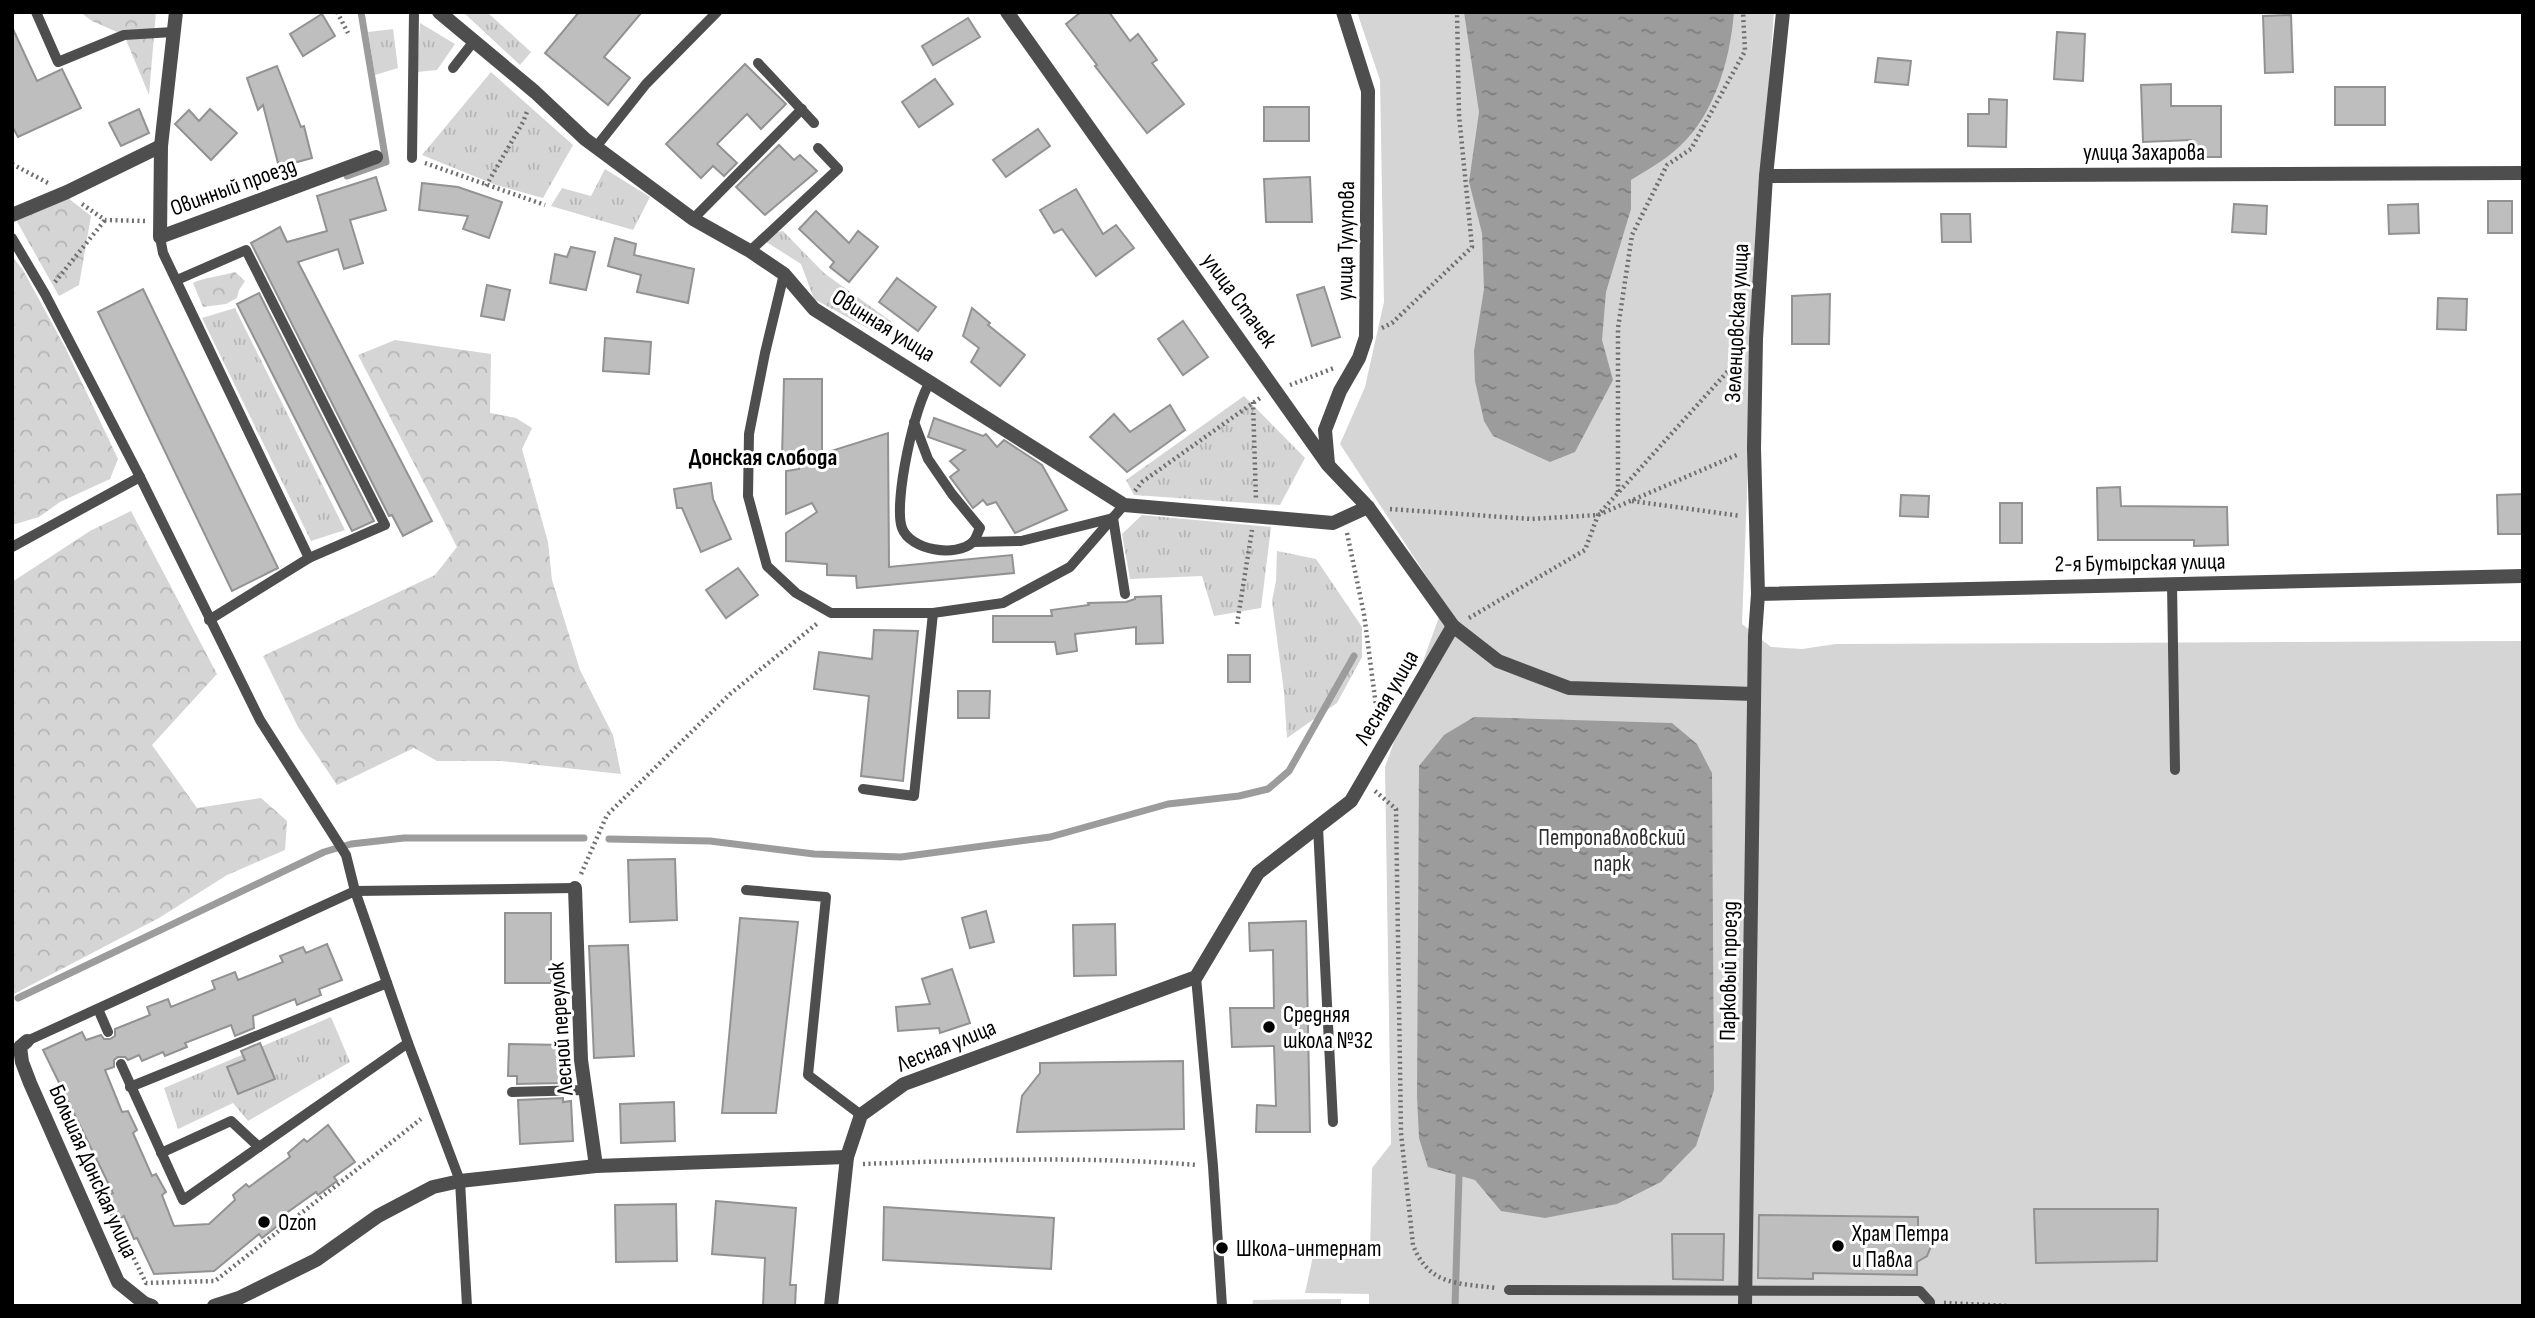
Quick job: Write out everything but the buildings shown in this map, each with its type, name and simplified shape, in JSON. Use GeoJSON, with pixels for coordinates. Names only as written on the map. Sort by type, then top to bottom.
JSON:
{"type":"FeatureCollection","features":[{"type":"Feature","properties":{"kind":"street","name":"Овинный проезд"},"geometry":{"type":"LineString","coordinates":[[176,12],[161,146],[160,237],[376,157]]}},
{"type":"Feature","properties":{"kind":"street","name":"Овинная улица"},"geometry":{"type":"LineString","coordinates":[[439,12],[596,147],[693,219],[784,274],[814,309],[1124,505],[1333,523],[1368,507]]}},
{"type":"Feature","properties":{"kind":"street","name":"улица Стачек"},"geometry":{"type":"LineString","coordinates":[[1007,12],[1328,465],[1368,507],[1453,626],[1497,661],[1569,688],[1754,694]]}},
{"type":"Feature","properties":{"kind":"street","name":"улица Тулупова"},"geometry":{"type":"LineString","coordinates":[[1328,465],[1325,429],[1340,391],[1359,358],[1366,337],[1368,91],[1343,12]]}},
{"type":"Feature","properties":{"kind":"street","name":"Зеленцовская улица"},"geometry":{"type":"LineString","coordinates":[[1755,636],[1758,594],[1754,448],[1756,339],[1766,176],[1783,12]]}},
{"type":"Feature","properties":{"kind":"street"},"geometry":{"type":"LineString","coordinates":[[12,215],[161,146]]}},
{"type":"Feature","properties":{"kind":"street","name":"улица Захарова"},"geometry":{"type":"LineString","coordinates":[[1766,176],[2523,173]]}},
{"type":"Feature","properties":{"kind":"street","name":"2-я Бутырская улица"},"geometry":{"type":"LineString","coordinates":[[1758,594],[2523,576]]}},
{"type":"Feature","properties":{"kind":"street","name":"Лесная улица"},"geometry":{"type":"LineString","coordinates":[[861,1115],[904,1084],[1196,977],[1258,873],[1351,802],[1453,626]]}},
{"type":"Feature","properties":{"kind":"street","name":"Парковый проезд"},"geometry":{"type":"LineString","coordinates":[[1745,1306],[1755,636]]}},
{"type":"Feature","properties":{"kind":"street","name":"Лесной переулок"},"geometry":{"type":"LineString","coordinates":[[575,888],[581,1060],[596,1166]]}},
{"type":"Feature","properties":{"kind":"street","name":"Большая Донская улица"},"geometry":{"type":"LineString","coordinates":[[27,1041],[20,1047],[26,1072],[118,1283],[152,1306]]}},
{"type":"Feature","properties":{"kind":"street"},"geometry":{"type":"LineString","coordinates":[[831,1306],[847,1157],[861,1115]]}},
{"type":"Feature","properties":{"kind":"street"},"geometry":{"type":"LineString","coordinates":[[214,1306],[239,1298],[316,1260],[379,1216],[433,1186],[596,1166],[847,1157]]}},
{"type":"Feature","properties":{"kind":"lane"},"geometry":{"type":"LineString","coordinates":[[36,12],[58,62],[124,35],[173,32]]}},
{"type":"Feature","properties":{"kind":"lane"},"geometry":{"type":"LineString","coordinates":[[412,158],[414,12]]}},
{"type":"Feature","properties":{"kind":"lane"},"geometry":{"type":"LineString","coordinates":[[596,147],[646,84],[717,12]]}},
{"type":"Feature","properties":{"kind":"lane"},"geometry":{"type":"LineString","coordinates":[[453,68],[474,41]]}},
{"type":"Feature","properties":{"kind":"lane"},"geometry":{"type":"LineString","coordinates":[[758,63],[814,123]]}},
{"type":"Feature","properties":{"kind":"lane"},"geometry":{"type":"LineString","coordinates":[[693,219],[802,110]]}},
{"type":"Feature","properties":{"kind":"lane"},"geometry":{"type":"LineString","coordinates":[[750,251],[838,169],[818,148]]}},
{"type":"Feature","properties":{"kind":"lane"},"geometry":{"type":"LineString","coordinates":[[160,237],[163,253],[309,558]]}},
{"type":"Feature","properties":{"kind":"lane"},"geometry":{"type":"LineString","coordinates":[[12,238],[140,477],[260,720],[346,855],[355,891],[387,983],[460,1181],[467,1306]]}},
{"type":"Feature","properties":{"kind":"lane"},"geometry":{"type":"LineString","coordinates":[[177,280],[246,250],[385,525],[309,558],[209,620]]}},
{"type":"Feature","properties":{"kind":"lane"},"geometry":{"type":"LineString","coordinates":[[784,274],[749,434],[748,496],[767,566],[796,593],[831,613],[933,613],[1003,603],[1070,567],[1124,505]]}},
{"type":"Feature","properties":{"kind":"lane"},"geometry":{"type":"LineString","coordinates":[[931,381],[923,391],[914,422],[901,498],[902,528],[915,543],[941,551],[957,549],[973,542],[1021,541],[1113,518]]}},
{"type":"Feature","properties":{"kind":"lane"},"geometry":{"type":"LineString","coordinates":[[914,422],[928,459],[980,528],[973,542]]}},
{"type":"Feature","properties":{"kind":"lane"},"geometry":{"type":"LineString","coordinates":[[12,547],[140,477]]}},
{"type":"Feature","properties":{"kind":"lane"},"geometry":{"type":"LineString","coordinates":[[1113,518],[1125,594]]}},
{"type":"Feature","properties":{"kind":"lane"},"geometry":{"type":"LineString","coordinates":[[2172,584],[2175,770]]}},
{"type":"Feature","properties":{"kind":"lane"},"geometry":{"type":"LineString","coordinates":[[863,789],[914,796],[933,613]]}},
{"type":"Feature","properties":{"kind":"lane"},"geometry":{"type":"LineString","coordinates":[[1318,827],[1333,1122]]}},
{"type":"Feature","properties":{"kind":"lane"},"geometry":{"type":"LineString","coordinates":[[27,1041],[355,891],[575,888]]}},
{"type":"Feature","properties":{"kind":"lane"},"geometry":{"type":"LineString","coordinates":[[746,890],[825,897],[808,1075],[861,1115]]}},
{"type":"Feature","properties":{"kind":"lane"},"geometry":{"type":"LineString","coordinates":[[1196,977],[1222,1306]]}},
{"type":"Feature","properties":{"kind":"lane"},"geometry":{"type":"LineString","coordinates":[[130,1087],[387,983]]}},
{"type":"Feature","properties":{"kind":"lane"},"geometry":{"type":"LineString","coordinates":[[98,1009],[108,1032]]}},
{"type":"Feature","properties":{"kind":"lane"},"geometry":{"type":"LineString","coordinates":[[121,1064],[183,1200],[408,1043]]}},
{"type":"Feature","properties":{"kind":"lane"},"geometry":{"type":"LineString","coordinates":[[512,1092],[585,1090]]}},
{"type":"Feature","properties":{"kind":"lane"},"geometry":{"type":"LineString","coordinates":[[161,1153],[231,1121],[259,1147]]}},
{"type":"Feature","properties":{"kind":"lane"},"geometry":{"type":"LineString","coordinates":[[1509,1290],[1920,1291],[1931,1304]]}},
{"type":"Feature","properties":{"kind":"path"},"geometry":{"type":"LineString","coordinates":[[337,12],[348,33]]}},
{"type":"Feature","properties":{"kind":"path"},"geometry":{"type":"LineString","coordinates":[[1366,337],[1392,323],[1472,247],[1460,115],[1457,12]]}},
{"type":"Feature","properties":{"kind":"path"},"geometry":{"type":"LineString","coordinates":[[1618,492],[1618,328],[1632,235],[1667,166],[1691,149],[1745,51],[1743,12]]}},
{"type":"Feature","properties":{"kind":"path"},"geometry":{"type":"LineString","coordinates":[[486,186],[523,122],[535,92]]}},
{"type":"Feature","properties":{"kind":"path"},"geometry":{"type":"LineString","coordinates":[[412,158],[545,205]]}},
{"type":"Feature","properties":{"kind":"path"},"geometry":{"type":"LineString","coordinates":[[44,294],[105,220]]}},
{"type":"Feature","properties":{"kind":"path"},"geometry":{"type":"LineString","coordinates":[[1453,626],[1585,550],[1598,515],[1756,339]]}},
{"type":"Feature","properties":{"kind":"path"},"geometry":{"type":"LineString","coordinates":[[1124,505],[1142,482],[1253,401],[1359,358]]}},
{"type":"Feature","properties":{"kind":"path"},"geometry":{"type":"LineString","coordinates":[[1368,507],[1531,519],[1598,515],[1754,448]]}},
{"type":"Feature","properties":{"kind":"path"},"geometry":{"type":"LineString","coordinates":[[1630,501],[1756,518]]}},
{"type":"Feature","properties":{"kind":"path"},"geometry":{"type":"LineString","coordinates":[[1344,518],[1364,614],[1380,732]]}},
{"type":"Feature","properties":{"kind":"path"},"geometry":{"type":"LineString","coordinates":[[575,888],[607,815],[730,694],[831,613]]}},
{"type":"Feature","properties":{"kind":"path"},"geometry":{"type":"LineString","coordinates":[[1363,780],[1396,809],[1401,1133],[1410,1231],[1417,1257],[1445,1281],[1509,1290]]}},
{"type":"Feature","properties":{"kind":"path"},"geometry":{"type":"LineString","coordinates":[[845,1176],[860,1164],[1023,1158],[1152,1161],[1213,1166]]}},
{"type":"Feature","properties":{"kind":"path"},"geometry":{"type":"LineString","coordinates":[[1931,1304],[2008,1306]]}},
{"type":"Feature","properties":{"kind":"green space"},"geometry":{"type":"Polygon","coordinates":[[[80,12],[156,12],[149,95],[124,35],[92,21],[80,12]]]}},
{"type":"Feature","properties":{"kind":"green space"},"geometry":{"type":"Polygon","coordinates":[[[463,12],[487,12],[531,52],[520,65],[463,12]]]}},
{"type":"Feature","properties":{"kind":"green space","name":"Петропавловский парк"},"geometry":{"type":"Polygon","coordinates":[[[1357,12],[1774,12],[1756,257],[1742,624],[1771,647],[1802,649],[1836,644],[2523,641],[2521,1306],[1369,1306],[1369,1294],[1305,1293],[1315,1247],[1370,1254],[1372,1168],[1391,1144],[1385,767],[1444,603],[1340,444],[1365,387],[1384,302],[1380,80],[1357,12]]]}},
{"type":"Feature","properties":{"kind":"green space"},"geometry":{"type":"Polygon","coordinates":[[[420,23],[455,44],[437,70],[417,72],[420,23]]]}},
{"type":"Feature","properties":{"kind":"green space"},"geometry":{"type":"Polygon","coordinates":[[[393,29],[398,68],[375,75],[368,32],[393,29]]]}},
{"type":"Feature","properties":{"kind":"green space"},"geometry":{"type":"Polygon","coordinates":[[[491,72],[573,145],[543,198],[496,185],[422,155],[491,72]]]}},
{"type":"Feature","properties":{"kind":"green space"},"geometry":{"type":"Polygon","coordinates":[[[605,169],[650,197],[633,230],[551,206],[562,188],[591,196],[605,169]]]}},
{"type":"Feature","properties":{"kind":"green space"},"geometry":{"type":"Polygon","coordinates":[[[68,198],[91,216],[79,285],[59,296],[15,218],[68,198]]]}},
{"type":"Feature","properties":{"kind":"green space"},"geometry":{"type":"Polygon","coordinates":[[[783,231],[824,273],[892,322],[880,335],[814,299],[801,264],[757,236],[783,231]]]}},
{"type":"Feature","properties":{"kind":"green space"},"geometry":{"type":"Polygon","coordinates":[[[12,256],[23,270],[66,349],[118,459],[110,479],[60,502],[39,517],[12,525],[12,256]]]}},
{"type":"Feature","properties":{"kind":"green space"},"geometry":{"type":"Polygon","coordinates":[[[235,272],[245,281],[237,298],[226,304],[203,307],[193,283],[235,272]]]}},
{"type":"Feature","properties":{"kind":"green space"},"geometry":{"type":"Polygon","coordinates":[[[235,308],[345,530],[311,541],[202,318],[235,308]]]}},
{"type":"Feature","properties":{"kind":"green space"},"geometry":{"type":"Polygon","coordinates":[[[395,340],[491,354],[490,413],[516,418],[532,428],[522,449],[548,542],[552,580],[580,670],[613,735],[621,774],[501,761],[437,761],[414,748],[337,785],[298,727],[263,656],[435,575],[457,547],[358,355],[395,340]]]}},
{"type":"Feature","properties":{"kind":"green space"},"geometry":{"type":"Polygon","coordinates":[[[1244,396],[1305,458],[1280,505],[1134,495],[1126,480],[1244,396]]]}},
{"type":"Feature","properties":{"kind":"green space"},"geometry":{"type":"Polygon","coordinates":[[[131,511],[217,674],[152,745],[197,808],[261,798],[287,821],[285,850],[227,875],[159,918],[12,995],[12,582],[90,531],[131,511]]]}},
{"type":"Feature","properties":{"kind":"green space"},"geometry":{"type":"Polygon","coordinates":[[[1142,515],[1271,527],[1261,608],[1214,616],[1202,576],[1130,579],[1122,534],[1142,515]]]}},
{"type":"Feature","properties":{"kind":"green space"},"geometry":{"type":"Polygon","coordinates":[[[1277,551],[1316,559],[1362,627],[1362,657],[1337,703],[1287,738],[1272,601],[1277,551]]]}},
{"type":"Feature","properties":{"kind":"green space"},"geometry":{"type":"Polygon","coordinates":[[[331,1017],[350,1062],[248,1121],[233,1103],[178,1129],[164,1088],[331,1017]]]}},
{"type":"Feature","properties":{"kind":"green space"},"geometry":{"type":"Polygon","coordinates":[[[1341,1299],[1341,1306],[1252,1306],[1253,1300],[1341,1299]]]}},
{"type":"Feature","properties":{"kind":"water"},"geometry":{"type":"Polygon","coordinates":[[[1464,12],[1734,12],[1728,51],[1709,108],[1686,140],[1672,153],[1631,180],[1631,209],[1606,292],[1602,340],[1613,380],[1575,452],[1550,462],[1493,436],[1484,421],[1475,381],[1474,351],[1484,289],[1482,233],[1469,182],[1479,112],[1464,12]]]}},
{"type":"Feature","properties":{"kind":"water"},"geometry":{"type":"Polygon","coordinates":[[[1474,717],[1672,723],[1697,744],[1712,773],[1714,1090],[1696,1146],[1661,1182],[1617,1204],[1545,1218],[1501,1211],[1475,1180],[1428,1167],[1419,1138],[1419,766],[1444,735],[1474,717]]]}},
{"type":"Feature","properties":{"kind":"waterway"},"geometry":{"type":"LineString","coordinates":[[347,176],[386,162],[361,12]]}},
{"type":"Feature","properties":{"kind":"waterway"},"geometry":{"type":"LineString","coordinates":[[609,839],[710,841],[814,854],[901,857],[1050,837],[1168,804],[1239,796],[1268,789],[1289,771],[1354,656]]}},
{"type":"Feature","properties":{"kind":"waterway"},"geometry":{"type":"LineString","coordinates":[[18,998],[324,852],[351,844],[404,838],[584,838]]}},
{"type":"Feature","properties":{"kind":"waterway"},"geometry":{"type":"LineString","coordinates":[[1455,1306],[1459,1176]]}},
{"type":"Feature","properties":{"kind":"place","name":"Средняя школа №32"},"geometry":{"type":"Point","coordinates":[1269,1027]}},
{"type":"Feature","properties":{"kind":"place","name":"Ozon"},"geometry":{"type":"Point","coordinates":[264,1222]}},
{"type":"Feature","properties":{"kind":"place","name":"Храм Петра и Павла"},"geometry":{"type":"Point","coordinates":[1838,1246]}},
{"type":"Feature","properties":{"kind":"place","name":"Школа-интернат"},"geometry":{"type":"Point","coordinates":[1222,1248]}},
{"type":"Feature","properties":{"kind":"district","name":"Донская слобода"},"geometry":{"type":"Point","coordinates":[763,457]}}]}
